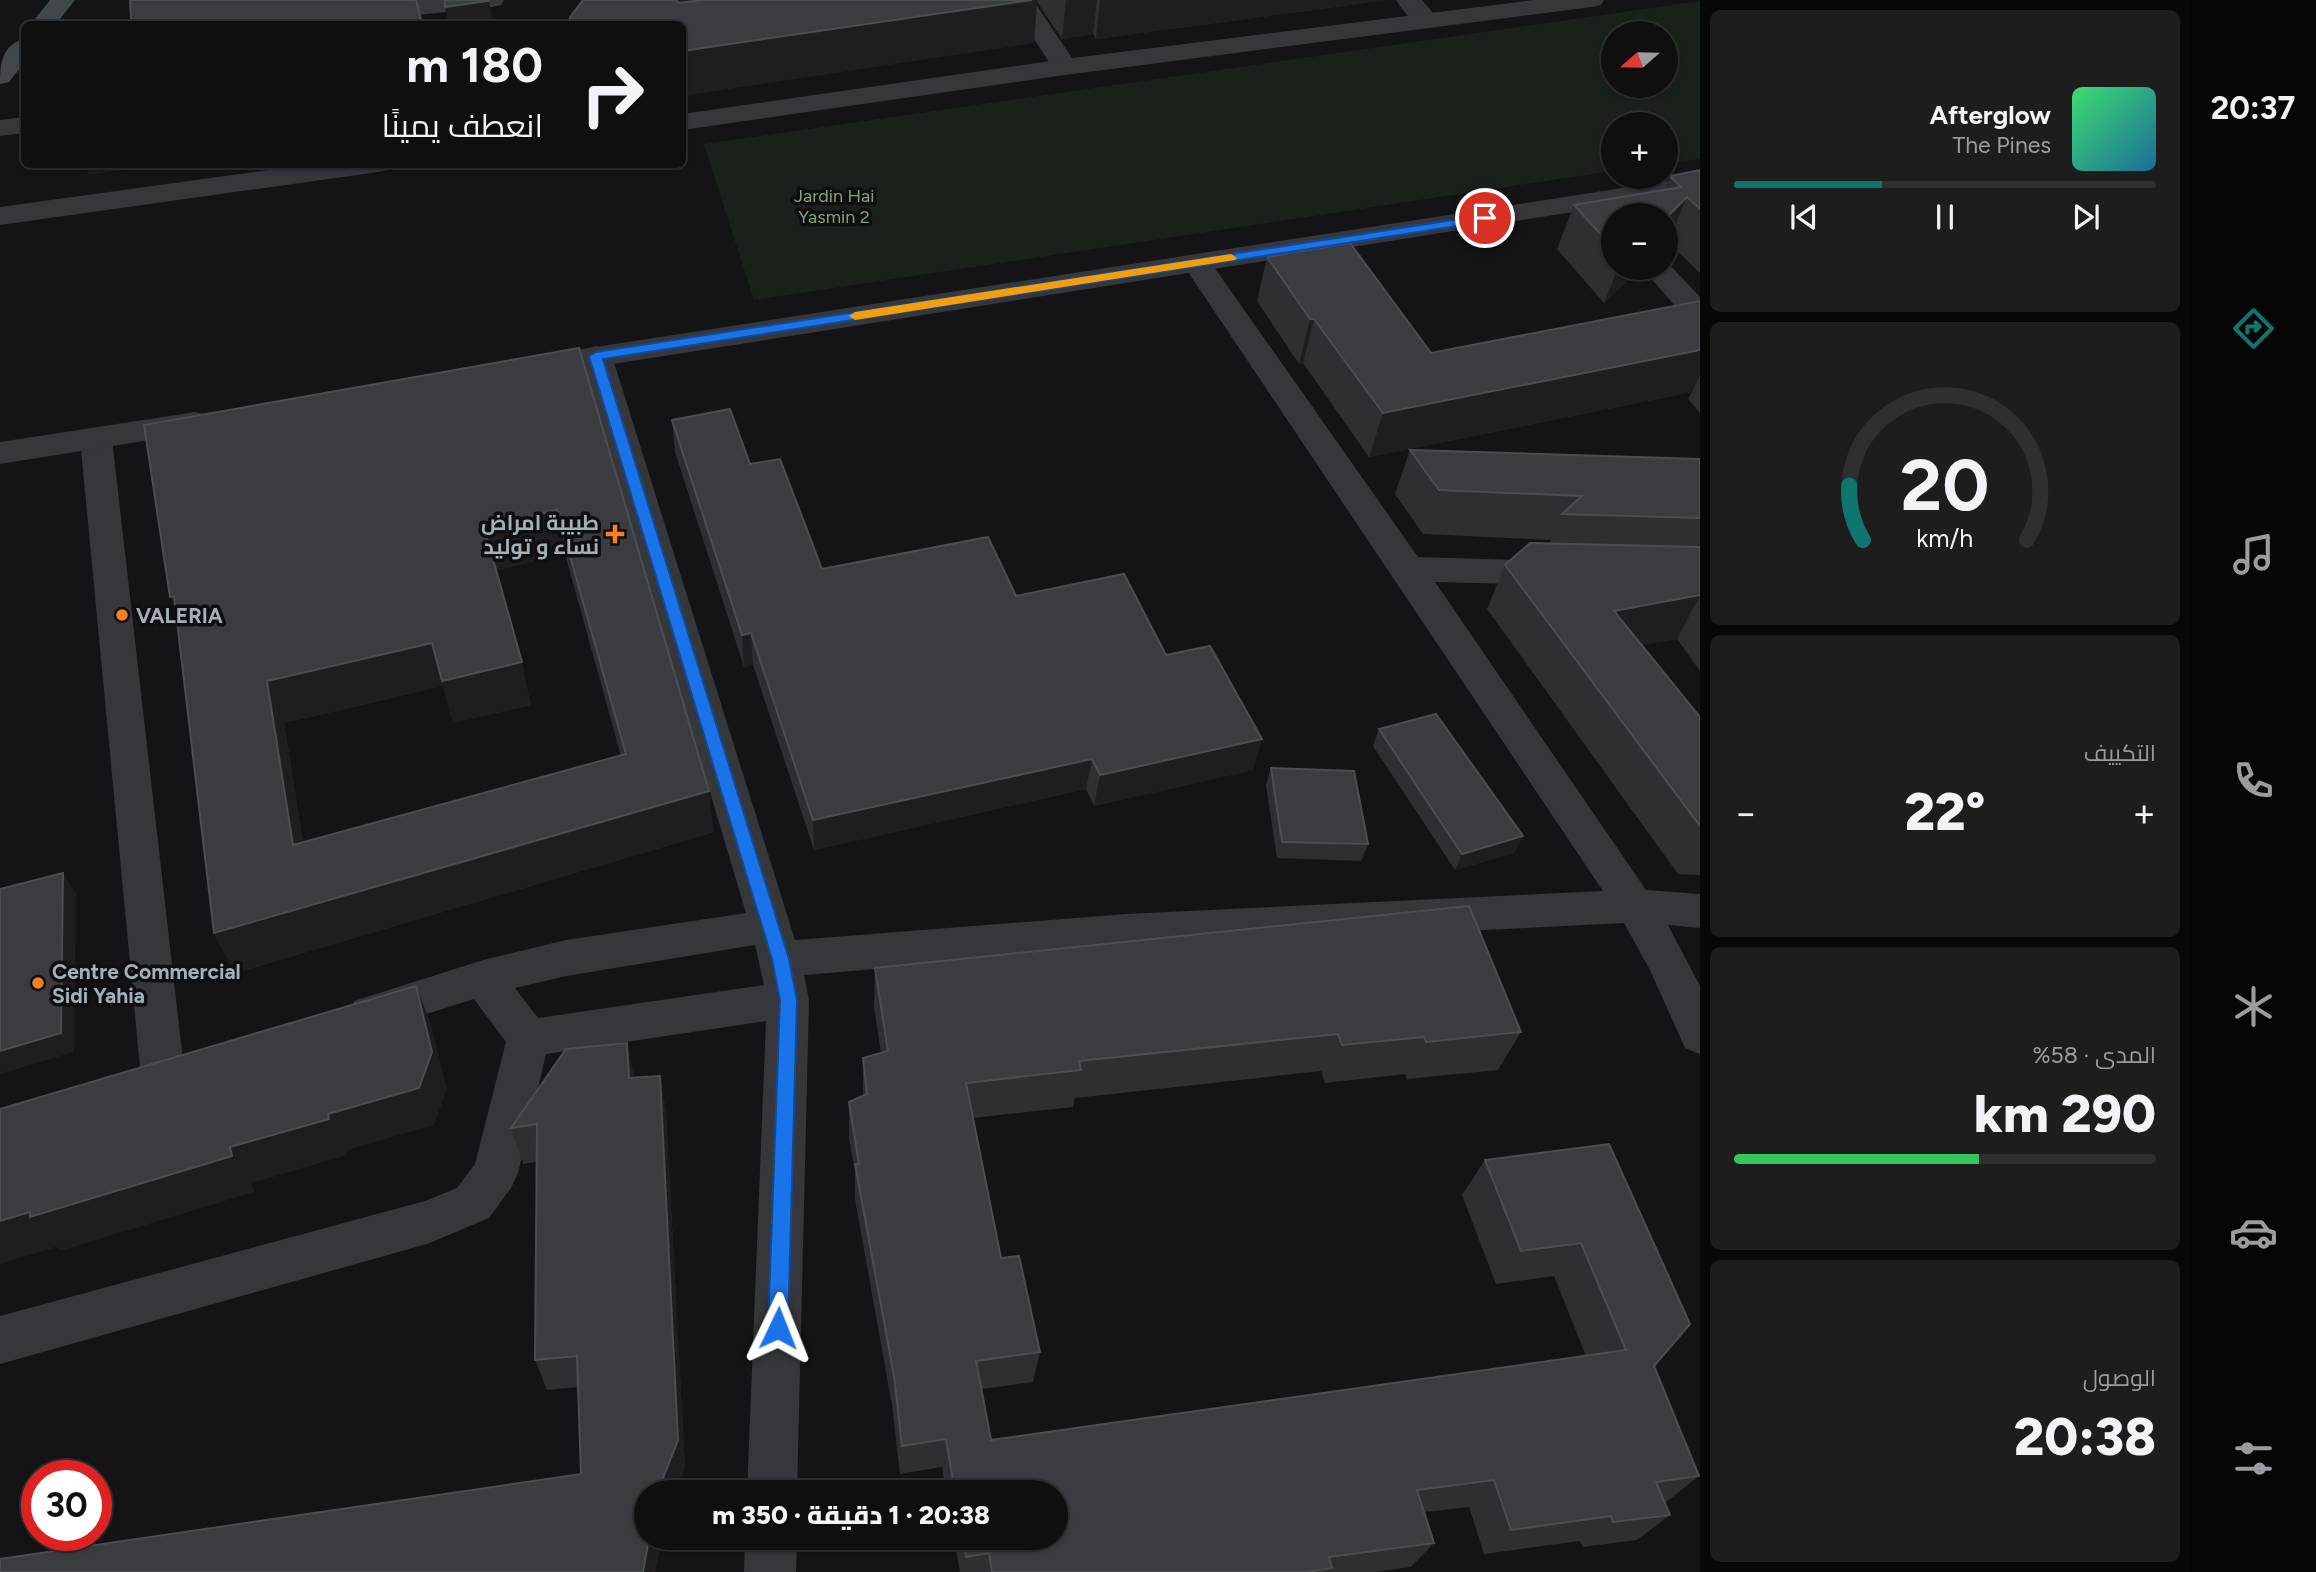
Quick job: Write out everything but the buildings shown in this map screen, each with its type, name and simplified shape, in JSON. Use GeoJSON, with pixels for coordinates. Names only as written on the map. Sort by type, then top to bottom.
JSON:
{"type":"FeatureCollection","features":[{"type":"Feature","properties":{"kind":"main road"},"geometry":{"type":"LineString","coordinates":[[46,21],[63,0]]}},
{"type":"Feature","properties":{"kind":"street"},"geometry":{"type":"LineString","coordinates":[[296,21],[408,4],[492,0]]}},
{"type":"Feature","properties":{"kind":"street"},"geometry":{"type":"LineString","coordinates":[[1021,0],[1065,67]]}},
{"type":"Feature","properties":{"kind":"street"},"geometry":{"type":"LineString","coordinates":[[1408,0],[1427,20]]}},
{"type":"Feature","properties":{"kind":"street"},"geometry":{"type":"LineString","coordinates":[[686,120],[1065,67],[1592,0]]}},
{"type":"Feature","properties":{"kind":"street"},"geometry":{"type":"LineString","coordinates":[[0,128],[21,125]]}},
{"type":"Feature","properties":{"kind":"street"},"geometry":{"type":"LineString","coordinates":[[0,216],[349,168]]}},
{"type":"Feature","properties":{"kind":"street"},"geometry":{"type":"LineString","coordinates":[[1632,203],[1700,184]]}},
{"type":"Feature","properties":{"kind":"street"},"geometry":{"type":"LineString","coordinates":[[501,372],[1197,263],[1601,211]]}},
{"type":"Feature","properties":{"kind":"street"},"geometry":{"type":"LineString","coordinates":[[1197,263],[1409,569],[1634,906],[1685,994],[1700,1035]]}},
{"type":"Feature","properties":{"kind":"street"},"geometry":{"type":"LineString","coordinates":[[1668,280],[1700,315]]}},
{"type":"Feature","properties":{"kind":"street"},"geometry":{"type":"LineString","coordinates":[[596,356],[780,962],[772,1480]]}},
{"type":"Feature","properties":{"kind":"street"},"geometry":{"type":"LineString","coordinates":[[0,453],[218,419]]}},
{"type":"Feature","properties":{"kind":"street"},"geometry":{"type":"LineString","coordinates":[[96,439],[144,1084],[203,1066]]}},
{"type":"Feature","properties":{"kind":"street"},"geometry":{"type":"LineString","coordinates":[[1409,569],[1589,574]]}},
{"type":"Feature","properties":{"kind":"street"},"geometry":{"type":"LineString","coordinates":[[336,1024],[483,978],[566,958],[780,962],[1126,932],[1634,906],[1700,911]]}},
{"type":"Feature","properties":{"kind":"street"},"geometry":{"type":"LineString","coordinates":[[528,1038],[780,962]]}},
{"type":"Feature","properties":{"kind":"street"},"geometry":{"type":"LineString","coordinates":[[483,978],[528,1038]]}},
{"type":"Feature","properties":{"kind":"street"},"geometry":{"type":"LineString","coordinates":[[0,1340],[427,1222],[473,1203],[495,1173],[528,1038]]}},
{"type":"Feature","properties":{"kind":"street"},"geometry":{"type":"LineString","coordinates":[[770,1572],[771,1550]]}},
{"type":"Feature","properties":{"kind":"green space","name":"Jardin Hai Yasmin 2"},"geometry":{"type":"Polygon","coordinates":[[[1700,1],[1700,159],[1678,162],[1678,112],[1601,112],[1601,173],[754,300],[704,144],[1700,1]]]}},
{"type":"Feature","properties":{"kind":"slow traffic"},"geometry":{"type":"LineString","coordinates":[[855,316],[1231,258]]}},
{"type":"Feature","properties":{"kind":"place","name":"طبيبة امراض نساء و توليد"},"geometry":{"type":"Point","coordinates":[615,534]}},
{"type":"Feature","properties":{"kind":"place","name":"VALERIA"},"geometry":{"type":"Point","coordinates":[122,615]}},
{"type":"Feature","properties":{"kind":"place","name":"Centre Commercial Sidi Yahia"},"geometry":{"type":"Point","coordinates":[38,983]}},
{"type":"Feature","properties":{"kind":"route"},"geometry":{"type":"LineString","coordinates":[[778,1328],[788,1000],[780,959],[596,356],[1485,218]]}}]}
